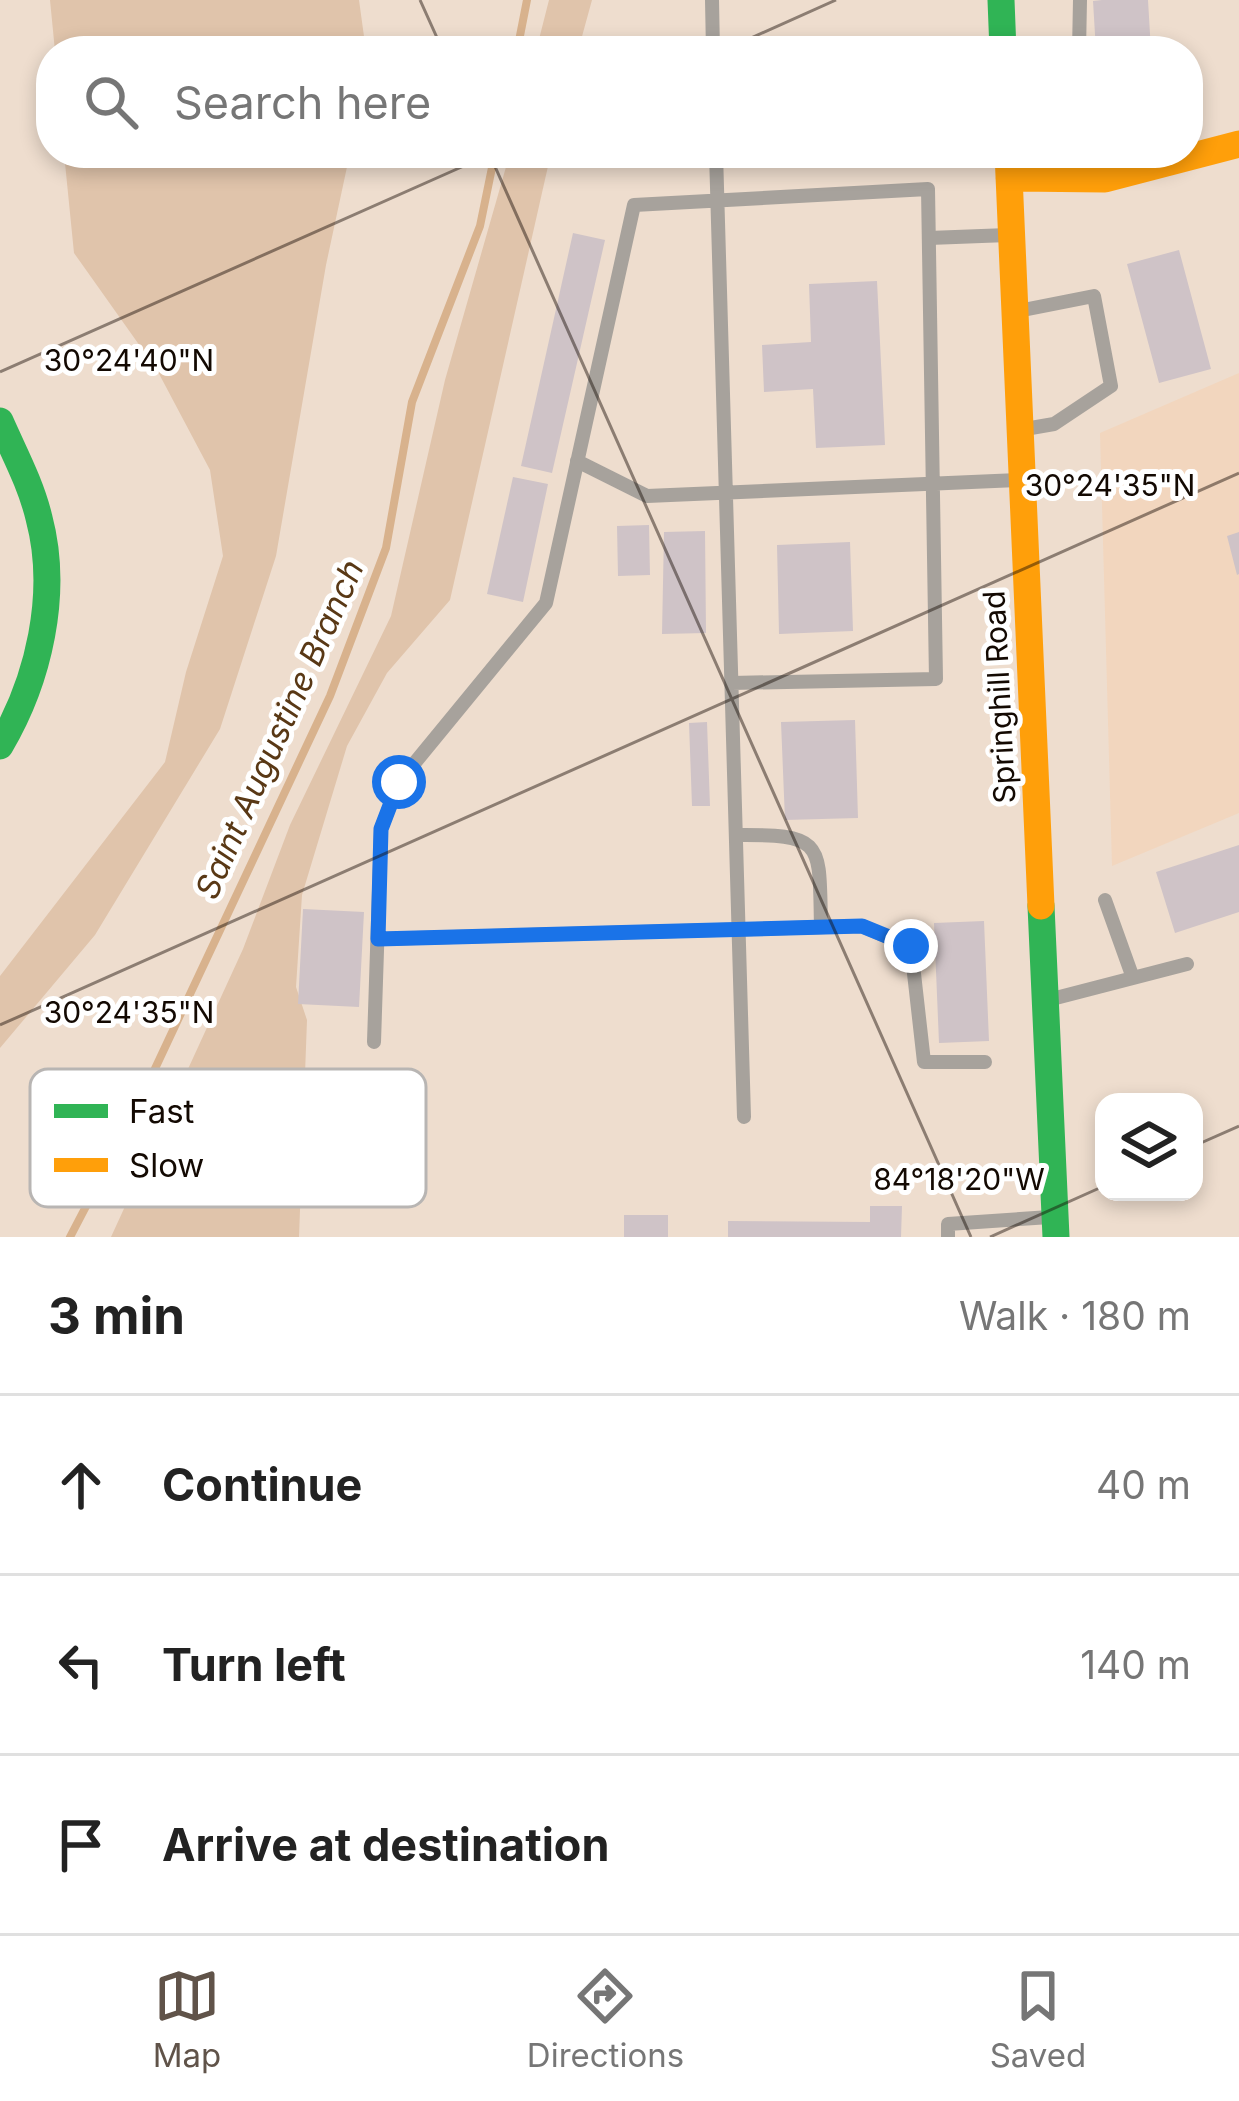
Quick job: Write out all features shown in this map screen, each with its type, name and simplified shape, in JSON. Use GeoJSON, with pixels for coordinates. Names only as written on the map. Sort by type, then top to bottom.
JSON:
{"type":"FeatureCollection","features":[{"type":"Feature","properties":{"kind":"main road"},"geometry":{"type":"LineString","coordinates":[[1000,0],[1002,36]]}},
{"type":"Feature","properties":{"kind":"main road"},"geometry":{"type":"LineString","coordinates":[[1203,154],[1239,144]]}},
{"type":"Feature","properties":{"kind":"main road","name":"Springhill Road"},"geometry":{"type":"LineString","coordinates":[[1008,168],[1055,1227]]}},
{"type":"Feature","properties":{"kind":"main road"},"geometry":{"type":"LineString","coordinates":[[1034,168],[1077,173],[1155,168]]}},
{"type":"Feature","properties":{"kind":"main road"},"geometry":{"type":"LineString","coordinates":[[0,421],[39,521],[44,564],[33,674],[5,739]]}},
{"type":"Feature","properties":{"kind":"lane"},"geometry":{"type":"LineString","coordinates":[[712,0],[713,36]]}},
{"type":"Feature","properties":{"kind":"lane"},"geometry":{"type":"LineString","coordinates":[[1079,36],[1080,0]]}},
{"type":"Feature","properties":{"kind":"lane"},"geometry":{"type":"LineString","coordinates":[[717,168],[744,1117]]}},
{"type":"Feature","properties":{"kind":"lane"},"geometry":{"type":"LineString","coordinates":[[374,1042],[381,829],[399,782],[546,603],[634,205],[928,188],[937,679],[732,683]]}},
{"type":"Feature","properties":{"kind":"lane"},"geometry":{"type":"LineString","coordinates":[[929,238],[1012,235]]}},
{"type":"Feature","properties":{"kind":"lane"},"geometry":{"type":"LineString","coordinates":[[1015,311],[1094,296],[1111,386],[1054,424],[1020,429]]}},
{"type":"Feature","properties":{"kind":"lane"},"geometry":{"type":"LineString","coordinates":[[578,461],[647,496],[1022,480]]}},
{"type":"Feature","properties":{"kind":"lane"},"geometry":{"type":"LineString","coordinates":[[736,835],[791,834],[806,842],[820,859],[821,927]]}},
{"type":"Feature","properties":{"kind":"lane"},"geometry":{"type":"LineString","coordinates":[[1106,900],[1133,978]]}},
{"type":"Feature","properties":{"kind":"lane"},"geometry":{"type":"LineString","coordinates":[[378,939],[862,926],[911,946],[924,1062],[985,1062]]}},
{"type":"Feature","properties":{"kind":"lane"},"geometry":{"type":"LineString","coordinates":[[1048,1000],[1187,964]]}},
{"type":"Feature","properties":{"kind":"lane"},"geometry":{"type":"LineString","coordinates":[[948,1237],[948,1224],[1055,1227]]}},
{"type":"Feature","properties":{"kind":"shaded area"},"geometry":{"type":"Polygon","coordinates":[[[50,0],[359,0],[364,36],[54,36],[50,0]]]}},
{"type":"Feature","properties":{"kind":"shaded area"},"geometry":{"type":"Polygon","coordinates":[[[549,0],[592,0],[582,36],[540,36],[549,0]]]}},
{"type":"Feature","properties":{"kind":"shaded area"},"geometry":{"type":"Polygon","coordinates":[[[66,168],[347,168],[276,556],[220,729],[95,935],[0,1048],[0,976],[165,762],[186,672],[223,556],[210,470],[157,370],[74,253],[66,168]]]}},
{"type":"Feature","properties":{"kind":"shaded area"},"geometry":{"type":"Polygon","coordinates":[[[506,168],[548,168],[450,600],[387,673],[347,746],[302,895],[296,987],[307,1020],[305,1069],[188,1069],[243,949],[290,825],[391,616],[445,380],[506,168]]]}},
{"type":"Feature","properties":{"kind":"shaded area"},"geometry":{"type":"Polygon","coordinates":[[[1239,373],[1239,813],[1112,866],[1100,433],[1239,373]]]}},
{"type":"Feature","properties":{"kind":"shaded area"},"geometry":{"type":"Polygon","coordinates":[[[125,1207],[300,1207],[299,1237],[111,1237],[125,1207]]]}},
{"type":"Feature","properties":{"kind":"building"},"geometry":{"type":"Polygon","coordinates":[[[1148,0],[1150,36],[1095,36],[1093,1],[1148,0]]]}},
{"type":"Feature","properties":{"kind":"building"},"geometry":{"type":"Polygon","coordinates":[[[573,233],[605,240],[552,473],[521,466],[573,233]]]}},
{"type":"Feature","properties":{"kind":"building"},"geometry":{"type":"Polygon","coordinates":[[[1179,250],[1211,369],[1159,383],[1127,264],[1179,250]]]}},
{"type":"Feature","properties":{"kind":"building"},"geometry":{"type":"Polygon","coordinates":[[[877,281],[885,445],[816,448],[813,389],[764,392],[762,345],[811,342],[809,284],[877,281]]]}},
{"type":"Feature","properties":{"kind":"building"},"geometry":{"type":"Polygon","coordinates":[[[513,477],[548,484],[523,602],[487,594],[513,477]]]}},
{"type":"Feature","properties":{"kind":"building"},"geometry":{"type":"Polygon","coordinates":[[[649,525],[650,575],[618,576],[617,526],[649,525]]]}},
{"type":"Feature","properties":{"kind":"building"},"geometry":{"type":"Polygon","coordinates":[[[705,531],[706,633],[662,634],[664,532],[705,531]]]}},
{"type":"Feature","properties":{"kind":"building"},"geometry":{"type":"Polygon","coordinates":[[[1239,532],[1239,574],[1237,575],[1227,536],[1239,532]]]}},
{"type":"Feature","properties":{"kind":"building"},"geometry":{"type":"Polygon","coordinates":[[[850,542],[853,631],[779,634],[777,545],[850,542]]]}},
{"type":"Feature","properties":{"kind":"building"},"geometry":{"type":"Polygon","coordinates":[[[855,720],[858,818],[785,820],[781,722],[855,720]]]}},
{"type":"Feature","properties":{"kind":"building"},"geometry":{"type":"Polygon","coordinates":[[[707,722],[710,806],[692,806],[689,723],[707,722]]]}},
{"type":"Feature","properties":{"kind":"building"},"geometry":{"type":"Polygon","coordinates":[[[1239,845],[1239,912],[1175,933],[1156,872],[1239,845]]]}},
{"type":"Feature","properties":{"kind":"building"},"geometry":{"type":"Polygon","coordinates":[[[303,909],[364,912],[359,1007],[298,1004],[303,909]]]}},
{"type":"Feature","properties":{"kind":"building"},"geometry":{"type":"Polygon","coordinates":[[[984,921],[989,1041],[939,1043],[934,923],[984,921]]]}},
{"type":"Feature","properties":{"kind":"building"},"geometry":{"type":"Polygon","coordinates":[[[870,1206],[902,1206],[901,1237],[728,1237],[728,1221],[870,1222],[870,1206]]]}},
{"type":"Feature","properties":{"kind":"building"},"geometry":{"type":"Polygon","coordinates":[[[624,1215],[668,1215],[668,1237],[624,1237],[624,1215]]]}},
{"type":"Feature","properties":{"kind":"waterway","name":"Saint Augustine Branch"},"geometry":{"type":"LineString","coordinates":[[520,36],[527,0]]}},
{"type":"Feature","properties":{"kind":"waterway","name":"Saint Augustine Branch"},"geometry":{"type":"LineString","coordinates":[[155,1069],[330,696],[386,548],[412,402],[480,226],[492,168]]}},
{"type":"Feature","properties":{"kind":"waterway","name":"Saint Augustine Branch"},"geometry":{"type":"LineString","coordinates":[[70,1237],[86,1207]]}},
{"type":"Feature","properties":{"kind":"traffic: fast"},"geometry":{"type":"LineString","coordinates":[[1001,0],[1002,36]]}},
{"type":"Feature","properties":{"kind":"traffic: fast"},"geometry":{"type":"LineString","coordinates":[[0,421],[36,505],[47,576],[35,665],[0,746]]}},
{"type":"Feature","properties":{"kind":"traffic: fast"},"geometry":{"type":"LineString","coordinates":[[1041,906],[1056,1237]]}},
{"type":"Feature","properties":{"kind":"traffic: slow"},"geometry":{"type":"LineString","coordinates":[[1203,153],[1239,144]]}},
{"type":"Feature","properties":{"kind":"traffic: slow"},"geometry":{"type":"LineString","coordinates":[[1009,168],[1041,906]]}},
{"type":"Feature","properties":{"kind":"traffic: slow"},"geometry":{"type":"LineString","coordinates":[[1009,178],[1105,179],[1147,168]]}},
{"type":"Feature","properties":{"kind":"route"},"geometry":{"type":"LineString","coordinates":[[399,782],[381,829],[378,939],[862,926],[911,946]]}}]}
